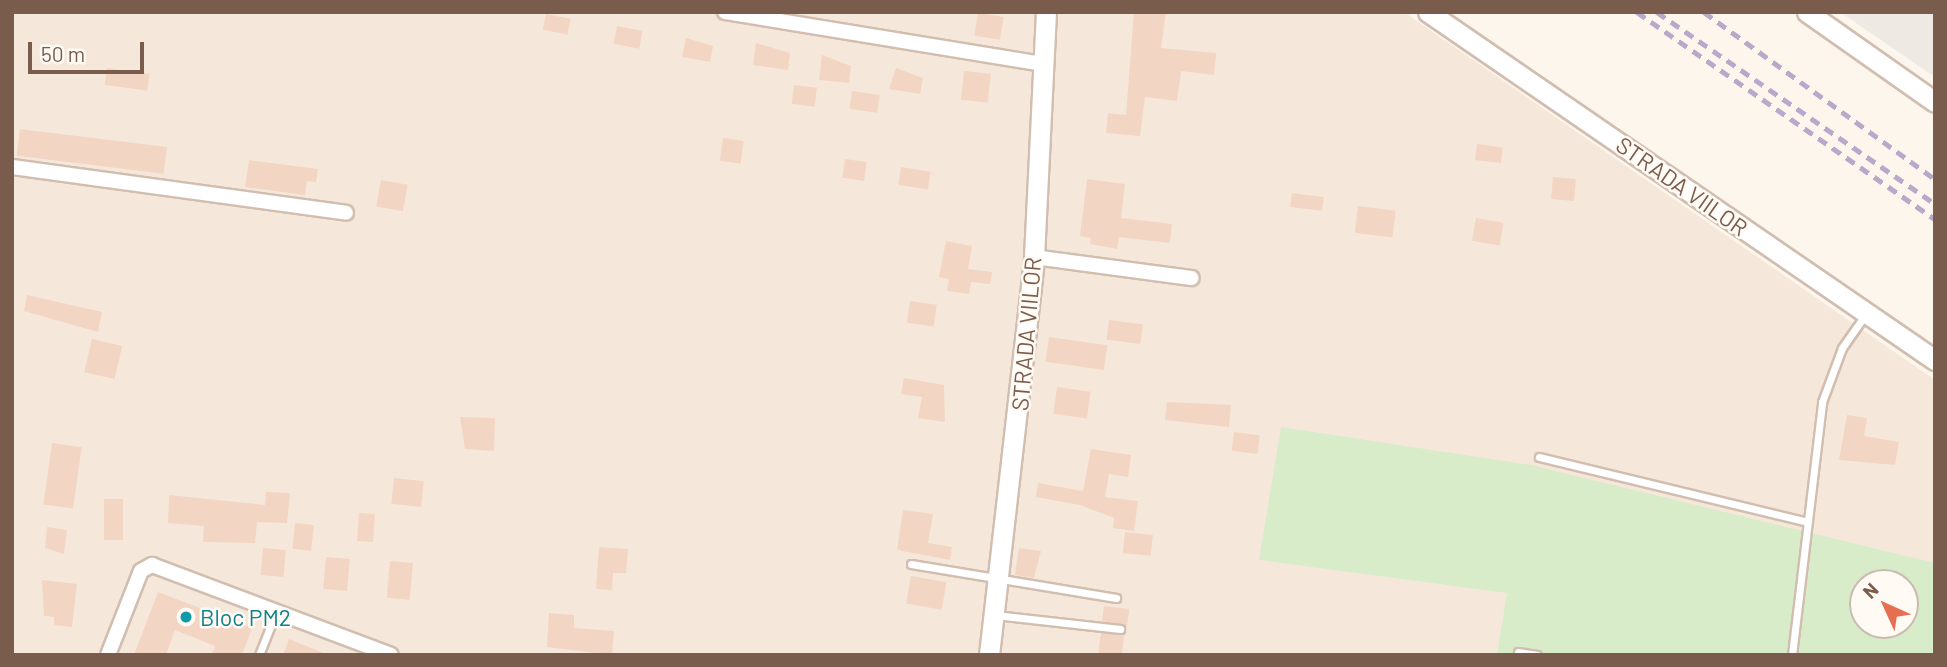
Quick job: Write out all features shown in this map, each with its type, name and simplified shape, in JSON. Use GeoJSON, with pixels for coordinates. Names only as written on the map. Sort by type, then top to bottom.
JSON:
{"type":"FeatureCollection","features":[{"type":"Feature","properties":{"kind":"main road","name":"STRADA VIILOR"},"geometry":{"type":"LineString","coordinates":[[989,655],[1034,257],[1046,12]]}},
{"type":"Feature","properties":{"kind":"main road","name":"STRADA VIILOR"},"geometry":{"type":"LineString","coordinates":[[1428,12],[1935,360]]}},
{"type":"Feature","properties":{"kind":"main road"},"geometry":{"type":"LineString","coordinates":[[1807,12],[1935,102]]}},
{"type":"Feature","properties":{"kind":"street"},"geometry":{"type":"LineString","coordinates":[[724,12],[1044,64]]}},
{"type":"Feature","properties":{"kind":"street"},"geometry":{"type":"LineString","coordinates":[[12,167],[346,213]]}},
{"type":"Feature","properties":{"kind":"street"},"geometry":{"type":"LineString","coordinates":[[1034,257],[1192,278]]}},
{"type":"Feature","properties":{"kind":"street"},"geometry":{"type":"LineString","coordinates":[[108,654],[145,565],[390,655]]}},
{"type":"Feature","properties":{"kind":"lane"},"geometry":{"type":"LineString","coordinates":[[1792,655],[1822,401],[1842,348],[1866,314]]}},
{"type":"Feature","properties":{"kind":"lane"},"geometry":{"type":"LineString","coordinates":[[1539,457],[1807,522]]}},
{"type":"Feature","properties":{"kind":"lane"},"geometry":{"type":"LineString","coordinates":[[911,564],[1115,598]]}},
{"type":"Feature","properties":{"kind":"lane"},"geometry":{"type":"LineString","coordinates":[[259,655],[276,612]]}},
{"type":"Feature","properties":{"kind":"lane"},"geometry":{"type":"LineString","coordinates":[[994,615],[1119,629]]}},
{"type":"Feature","properties":{"kind":"lane"},"geometry":{"type":"LineString","coordinates":[[1518,652],[1536,655]]}},
{"type":"Feature","properties":{"kind":"shaded area"},"geometry":{"type":"Polygon","coordinates":[[[12,12],[1404,12],[1935,380],[1935,655],[12,655],[12,12]]]}},
{"type":"Feature","properties":{"kind":"shaded area"},"geometry":{"type":"Polygon","coordinates":[[[1840,12],[1935,12],[1935,77],[1840,12]]]}},
{"type":"Feature","properties":{"kind":"green space"},"geometry":{"type":"Polygon","coordinates":[[[1281,427],[1531,465],[1935,563],[1935,655],[1497,655],[1507,593],[1259,560],[1281,427]]]}},
{"type":"Feature","properties":{"kind":"building"},"geometry":{"type":"Polygon","coordinates":[[[1134,12],[1166,12],[1161,48],[1216,53],[1214,75],[1181,71],[1177,101],[1145,97],[1140,136],[1106,133],[1108,113],[1126,115],[1134,12]]]}},
{"type":"Feature","properties":{"kind":"building"},"geometry":{"type":"Polygon","coordinates":[[[978,13],[1004,17],[1000,40],[974,36],[978,13]]]}},
{"type":"Feature","properties":{"kind":"building"},"geometry":{"type":"Polygon","coordinates":[[[546,14],[571,19],[567,34],[543,30],[546,14]]]}},
{"type":"Feature","properties":{"kind":"building"},"geometry":{"type":"Polygon","coordinates":[[[617,26],[643,31],[639,49],[614,44],[617,26]]]}},
{"type":"Feature","properties":{"kind":"building"},"geometry":{"type":"Polygon","coordinates":[[[686,38],[713,46],[710,62],[682,57],[686,38]]]}},
{"type":"Feature","properties":{"kind":"building"},"geometry":{"type":"Polygon","coordinates":[[[756,43],[790,53],[788,70],[753,65],[756,43]]]}},
{"type":"Feature","properties":{"kind":"building"},"geometry":{"type":"Polygon","coordinates":[[[822,55],[851,66],[849,83],[819,80],[822,55]]]}},
{"type":"Feature","properties":{"kind":"building"},"geometry":{"type":"Polygon","coordinates":[[[107,68],[150,74],[147,91],[105,85],[107,68]]]}},
{"type":"Feature","properties":{"kind":"building"},"geometry":{"type":"Polygon","coordinates":[[[896,68],[923,78],[920,94],[889,89],[896,68]]]}},
{"type":"Feature","properties":{"kind":"building"},"geometry":{"type":"Polygon","coordinates":[[[964,71],[991,74],[988,103],[961,100],[964,71]]]}},
{"type":"Feature","properties":{"kind":"building"},"geometry":{"type":"Polygon","coordinates":[[[794,85],[817,88],[815,107],[792,104],[794,85]]]}},
{"type":"Feature","properties":{"kind":"building"},"geometry":{"type":"Polygon","coordinates":[[[852,91],[880,95],[877,113],[849,109],[852,91]]]}},
{"type":"Feature","properties":{"kind":"building"},"geometry":{"type":"Polygon","coordinates":[[[20,129],[167,147],[164,174],[17,156],[20,129]]]}},
{"type":"Feature","properties":{"kind":"building"},"geometry":{"type":"Polygon","coordinates":[[[723,138],[744,141],[741,164],[720,161],[723,138]]]}},
{"type":"Feature","properties":{"kind":"building"},"geometry":{"type":"Polygon","coordinates":[[[1477,144],[1503,147],[1501,163],[1475,160],[1477,144]]]}},
{"type":"Feature","properties":{"kind":"building"},"geometry":{"type":"Polygon","coordinates":[[[845,159],[867,162],[864,181],[842,178],[845,159]]]}},
{"type":"Feature","properties":{"kind":"building"},"geometry":{"type":"Polygon","coordinates":[[[249,160],[318,169],[316,182],[307,181],[305,195],[245,187],[249,160]]]}},
{"type":"Feature","properties":{"kind":"building"},"geometry":{"type":"Polygon","coordinates":[[[901,167],[931,172],[928,189],[898,185],[901,167]]]}},
{"type":"Feature","properties":{"kind":"building"},"geometry":{"type":"Polygon","coordinates":[[[1553,177],[1576,179],[1574,201],[1551,199],[1553,177]]]}},
{"type":"Feature","properties":{"kind":"building"},"geometry":{"type":"Polygon","coordinates":[[[1087,179],[1125,184],[1121,218],[1172,224],[1170,243],[1119,237],[1117,249],[1090,244],[1091,238],[1080,236],[1087,179]]]}},
{"type":"Feature","properties":{"kind":"building"},"geometry":{"type":"Polygon","coordinates":[[[381,180],[408,185],[403,211],[376,207],[381,180]]]}},
{"type":"Feature","properties":{"kind":"building"},"geometry":{"type":"Polygon","coordinates":[[[1292,193],[1324,197],[1322,211],[1290,207],[1292,193]]]}},
{"type":"Feature","properties":{"kind":"building"},"geometry":{"type":"Polygon","coordinates":[[[1358,206],[1396,211],[1392,237],[1355,233],[1358,206]]]}},
{"type":"Feature","properties":{"kind":"building"},"geometry":{"type":"Polygon","coordinates":[[[1476,218],[1504,223],[1500,246],[1472,241],[1476,218]]]}},
{"type":"Feature","properties":{"kind":"building"},"geometry":{"type":"Polygon","coordinates":[[[946,241],[972,246],[968,269],[992,272],[990,284],[971,282],[969,294],[947,291],[949,279],[939,277],[946,241]]]}},
{"type":"Feature","properties":{"kind":"building"},"geometry":{"type":"Polygon","coordinates":[[[27,295],[102,312],[98,332],[24,311],[27,295]]]}},
{"type":"Feature","properties":{"kind":"building"},"geometry":{"type":"Polygon","coordinates":[[[910,301],[937,305],[934,327],[907,323],[910,301]]]}},
{"type":"Feature","properties":{"kind":"building"},"geometry":{"type":"Polygon","coordinates":[[[1109,320],[1143,324],[1140,344],[1107,340],[1109,320]]]}},
{"type":"Feature","properties":{"kind":"building"},"geometry":{"type":"Polygon","coordinates":[[[1049,337],[1107,345],[1104,370],[1046,362],[1049,337]]]}},
{"type":"Feature","properties":{"kind":"building"},"geometry":{"type":"Polygon","coordinates":[[[92,339],[122,346],[115,379],[84,372],[92,339]]]}},
{"type":"Feature","properties":{"kind":"building"},"geometry":{"type":"Polygon","coordinates":[[[904,378],[944,385],[945,422],[918,418],[922,397],[901,394],[904,378]]]}},
{"type":"Feature","properties":{"kind":"building"},"geometry":{"type":"Polygon","coordinates":[[[1057,387],[1091,392],[1087,418],[1053,414],[1057,387]]]}},
{"type":"Feature","properties":{"kind":"building"},"geometry":{"type":"Polygon","coordinates":[[[1167,402],[1231,405],[1229,427],[1165,420],[1167,402]]]}},
{"type":"Feature","properties":{"kind":"building"},"geometry":{"type":"Polygon","coordinates":[[[1847,415],[1867,418],[1864,436],[1899,442],[1895,465],[1839,460],[1847,415]]]}},
{"type":"Feature","properties":{"kind":"building"},"geometry":{"type":"Polygon","coordinates":[[[460,417],[495,418],[494,451],[465,449],[460,417]]]}},
{"type":"Feature","properties":{"kind":"building"},"geometry":{"type":"Polygon","coordinates":[[[1234,432],[1260,435],[1257,454],[1232,451],[1234,432]]]}},
{"type":"Feature","properties":{"kind":"building"},"geometry":{"type":"Polygon","coordinates":[[[52,443],[82,447],[73,509],[43,504],[52,443]]]}},
{"type":"Feature","properties":{"kind":"building"},"geometry":{"type":"Polygon","coordinates":[[[1091,449],[1131,455],[1128,477],[1109,474],[1105,497],[1138,501],[1134,531],[1113,528],[1114,518],[1080,505],[1036,497],[1038,483],[1083,491],[1091,449]]]}},
{"type":"Feature","properties":{"kind":"building"},"geometry":{"type":"Polygon","coordinates":[[[394,478],[424,481],[421,507],[391,504],[394,478]]]}},
{"type":"Feature","properties":{"kind":"building"},"geometry":{"type":"Polygon","coordinates":[[[266,492],[290,493],[287,523],[257,522],[255,543],[203,542],[204,526],[168,523],[169,495],[265,505],[266,492]]]}},
{"type":"Feature","properties":{"kind":"building"},"geometry":{"type":"Polygon","coordinates":[[[104,499],[123,499],[123,540],[104,540],[104,499]]]}},
{"type":"Feature","properties":{"kind":"building"},"geometry":{"type":"Polygon","coordinates":[[[903,510],[933,514],[928,543],[952,547],[950,560],[897,550],[903,510]]]}},
{"type":"Feature","properties":{"kind":"building"},"geometry":{"type":"Polygon","coordinates":[[[359,513],[375,514],[373,542],[357,541],[359,513]]]}},
{"type":"Feature","properties":{"kind":"building"},"geometry":{"type":"Polygon","coordinates":[[[295,523],[314,525],[311,551],[292,549],[295,523]]]}},
{"type":"Feature","properties":{"kind":"building"},"geometry":{"type":"Polygon","coordinates":[[[47,527],[67,530],[64,554],[45,548],[47,527]]]}},
{"type":"Feature","properties":{"kind":"building"},"geometry":{"type":"Polygon","coordinates":[[[1125,532],[1153,535],[1151,556],[1123,553],[1125,532]]]}},
{"type":"Feature","properties":{"kind":"building"},"geometry":{"type":"Polygon","coordinates":[[[599,547],[628,549],[626,573],[613,573],[612,590],[596,589],[599,547]]]}},
{"type":"Feature","properties":{"kind":"building"},"geometry":{"type":"Polygon","coordinates":[[[263,548],[286,550],[284,577],[261,575],[263,548]]]}},
{"type":"Feature","properties":{"kind":"building"},"geometry":{"type":"Polygon","coordinates":[[[1019,548],[1041,551],[1034,578],[1015,575],[1019,548]]]}},
{"type":"Feature","properties":{"kind":"building"},"geometry":{"type":"Polygon","coordinates":[[[326,557],[350,559],[347,591],[323,589],[326,557]]]}},
{"type":"Feature","properties":{"kind":"building"},"geometry":{"type":"Polygon","coordinates":[[[390,561],[413,563],[410,600],[387,598],[390,561]]]}},
{"type":"Feature","properties":{"kind":"building"},"geometry":{"type":"Polygon","coordinates":[[[911,576],[946,582],[942,610],[906,604],[911,576]]]}},
{"type":"Feature","properties":{"kind":"building"},"geometry":{"type":"Polygon","coordinates":[[[42,580],[77,584],[72,627],[54,625],[54,617],[44,616],[42,580]]]}},
{"type":"Feature","properties":{"kind":"building","name":"Bloc PM2"},"geometry":{"type":"Polygon","coordinates":[[[158,592],[252,628],[242,655],[212,655],[215,646],[175,630],[166,655],[134,655],[158,592]]]}},
{"type":"Feature","properties":{"kind":"building"},"geometry":{"type":"Polygon","coordinates":[[[1104,606],[1129,609],[1127,627],[1102,621],[1104,606]]]}},
{"type":"Feature","properties":{"kind":"building"},"geometry":{"type":"Polygon","coordinates":[[[549,613],[574,615],[574,628],[614,631],[612,655],[547,647],[549,613]]]}},
{"type":"Feature","properties":{"kind":"building"},"geometry":{"type":"Polygon","coordinates":[[[1101,633],[1124,633],[1122,655],[1098,655],[1101,633]]]}},
{"type":"Feature","properties":{"kind":"building"},"geometry":{"type":"Polygon","coordinates":[[[289,639],[326,654],[326,655],[283,655],[289,639]]]}},
{"type":"Feature","properties":{"kind":"railway"},"geometry":{"type":"LineString","coordinates":[[1637,12],[1935,219]]}},
{"type":"Feature","properties":{"kind":"railway"},"geometry":{"type":"LineString","coordinates":[[1657,12],[1935,204]]}},
{"type":"Feature","properties":{"kind":"railway"},"geometry":{"type":"LineString","coordinates":[[1704,12],[1935,179]]}},
{"type":"Feature","properties":{"kind":"place","name":"Bloc PM2"},"geometry":{"type":"Point","coordinates":[186,617]}}]}
